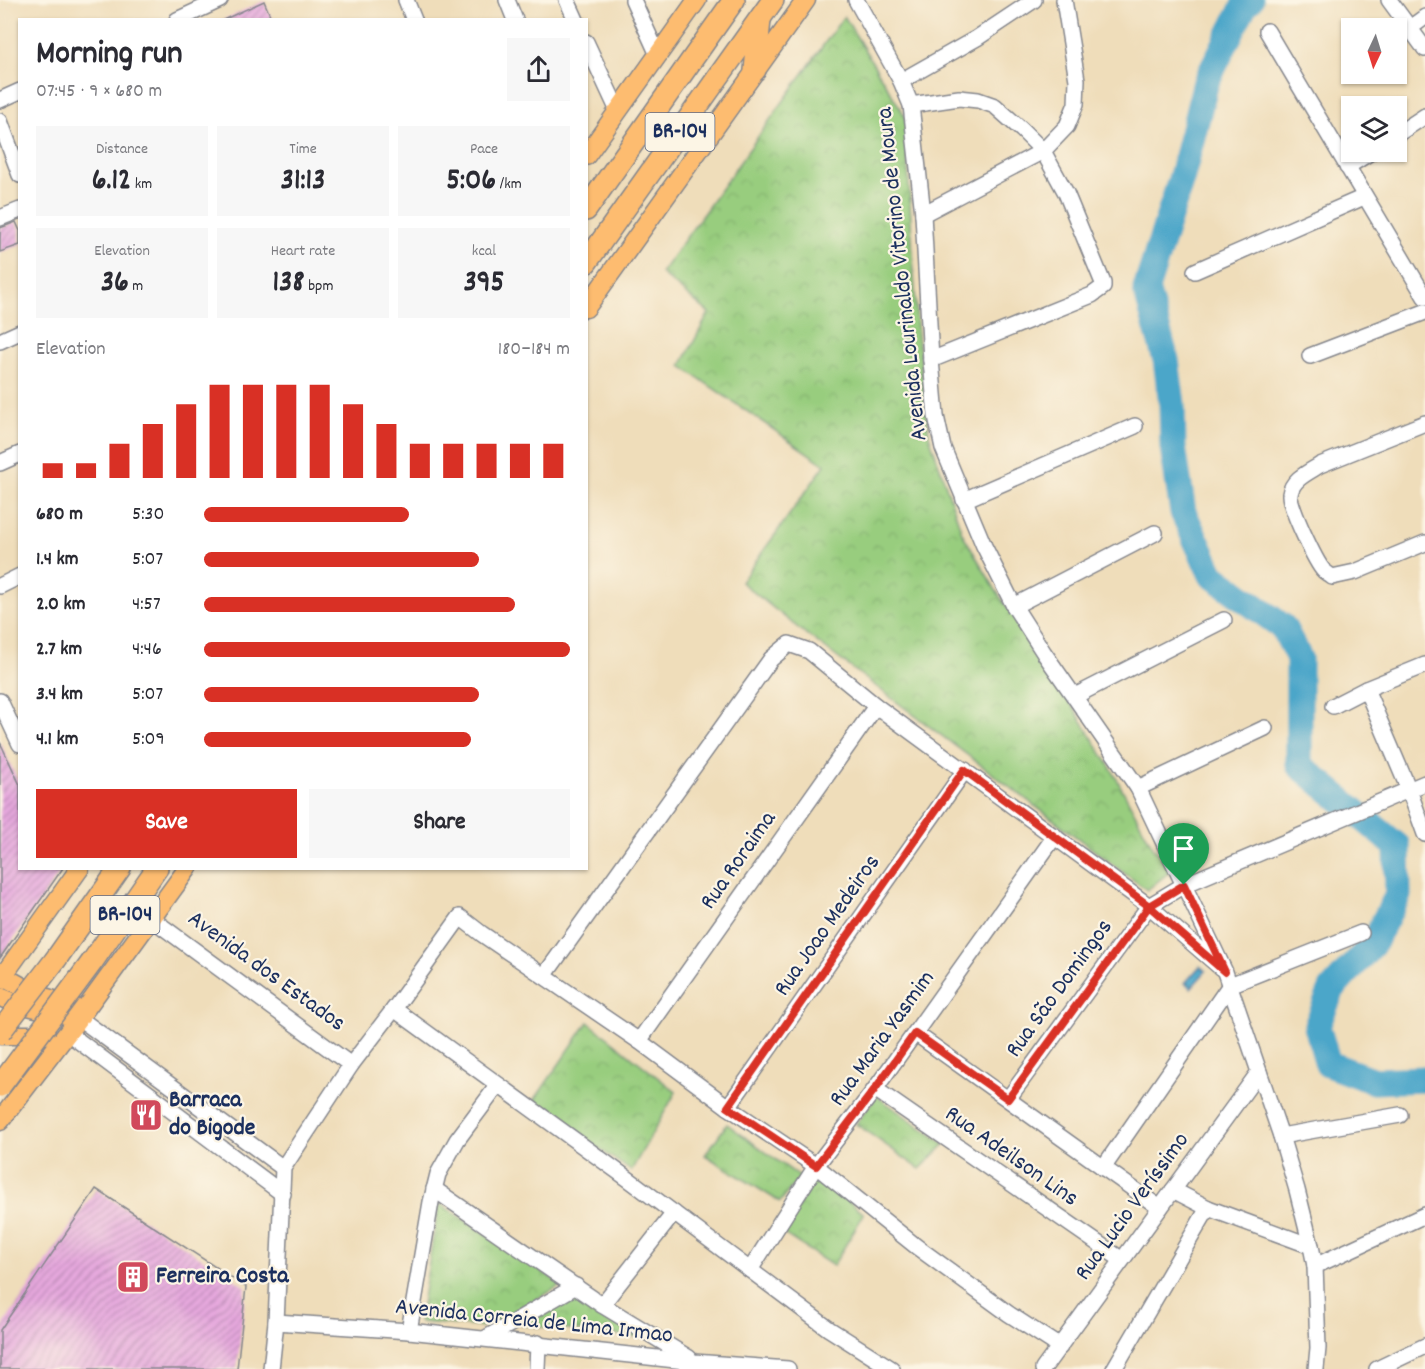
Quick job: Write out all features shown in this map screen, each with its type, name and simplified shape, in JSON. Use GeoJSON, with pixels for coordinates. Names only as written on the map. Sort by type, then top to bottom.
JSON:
{"type":"FeatureCollection","features":[{"type":"Feature","properties":{"kind":"highway","name":"BR-104"},"geometry":{"type":"LineString","coordinates":[[588,207],[734,0]]}},
{"type":"Feature","properties":{"kind":"highway","name":"BR-104"},"geometry":{"type":"LineString","coordinates":[[588,260],[773,0]]}},
{"type":"Feature","properties":{"kind":"highway"},"geometry":{"type":"LineString","coordinates":[[755,70],[760,19]]}},
{"type":"Feature","properties":{"kind":"highway","name":"BR-104"},"geometry":{"type":"LineString","coordinates":[[0,1034],[119,870]]}},
{"type":"Feature","properties":{"kind":"highway","name":"BR-104"},"geometry":{"type":"LineString","coordinates":[[0,1086],[92,962],[156,870]]}},
{"type":"Feature","properties":{"kind":"main road"},"geometry":{"type":"LineString","coordinates":[[588,153],[697,0]]}},
{"type":"Feature","properties":{"kind":"main road"},"geometry":{"type":"LineString","coordinates":[[588,305],[806,0]]}},
{"type":"Feature","properties":{"kind":"main road"},"geometry":{"type":"LineString","coordinates":[[77,870],[2,978],[35,994],[68,1005],[78,1020]]}},
{"type":"Feature","properties":{"kind":"main road","name":"Avenida dos Estados"},"geometry":{"type":"LineString","coordinates":[[0,1121],[78,1020],[187,870]]}},
{"type":"Feature","properties":{"kind":"main road"},"geometry":{"type":"LineString","coordinates":[[0,997],[78,1020]]}},
{"type":"Feature","properties":{"kind":"main road"},"geometry":{"type":"LineString","coordinates":[[0,1034],[20,1036],[78,1020]]}},
{"type":"Feature","properties":{"kind":"main road"},"geometry":{"type":"LineString","coordinates":[[0,1062],[25,1086]]}},
{"type":"Feature","properties":{"kind":"street"},"geometry":{"type":"LineString","coordinates":[[181,18],[220,0]]}},
{"type":"Feature","properties":{"kind":"street"},"geometry":{"type":"LineString","coordinates":[[406,0],[413,18]]}},
{"type":"Feature","properties":{"kind":"street"},"geometry":{"type":"LineString","coordinates":[[507,0],[514,18]]}},
{"type":"Feature","properties":{"kind":"street"},"geometry":{"type":"LineString","coordinates":[[567,0],[575,18]]}},
{"type":"Feature","properties":{"kind":"street"},"geometry":{"type":"LineString","coordinates":[[633,0],[658,55]]}},
{"type":"Feature","properties":{"kind":"street","name":"Avenida Lourinaldo Vitorino de Moura"},"geometry":{"type":"LineString","coordinates":[[856,0],[901,81],[911,105],[923,214],[936,416],[944,448],[984,546],[1014,606],[1138,788],[1227,978],[1281,1136],[1311,1246],[1315,1266],[1318,1348],[1316,1369]]}},
{"type":"Feature","properties":{"kind":"street"},"geometry":{"type":"LineString","coordinates":[[901,81],[977,38],[1034,0]]}},
{"type":"Feature","properties":{"kind":"street"},"geometry":{"type":"LineString","coordinates":[[923,214],[1043,151],[1067,126],[1076,104],[1077,80],[1064,0]]}},
{"type":"Feature","properties":{"kind":"street"},"geometry":{"type":"LineString","coordinates":[[1389,0],[1425,49]]}},
{"type":"Feature","properties":{"kind":"street"},"geometry":{"type":"LineString","coordinates":[[1410,28],[1425,17]]}},
{"type":"Feature","properties":{"kind":"street"},"geometry":{"type":"LineString","coordinates":[[1267,31],[1425,297]]}},
{"type":"Feature","properties":{"kind":"street"},"geometry":{"type":"LineString","coordinates":[[588,46],[618,111]]}},
{"type":"Feature","properties":{"kind":"street"},"geometry":{"type":"LineString","coordinates":[[0,100],[18,92]]}},
{"type":"Feature","properties":{"kind":"street"},"geometry":{"type":"LineString","coordinates":[[911,105],[959,99],[978,100],[995,106],[1043,151],[1066,193],[1101,276],[1103,288],[1092,295],[931,360]]}},
{"type":"Feature","properties":{"kind":"street"},"geometry":{"type":"LineString","coordinates":[[1407,128],[1425,116]]}},
{"type":"Feature","properties":{"kind":"street"},"geometry":{"type":"LineString","coordinates":[[0,121],[18,170]]}},
{"type":"Feature","properties":{"kind":"street"},"geometry":{"type":"LineString","coordinates":[[1347,167],[1355,162]]}},
{"type":"Feature","properties":{"kind":"street"},"geometry":{"type":"LineString","coordinates":[[1195,271],[1364,197]]}},
{"type":"Feature","properties":{"kind":"street"},"geometry":{"type":"LineString","coordinates":[[0,218],[18,211]]}},
{"type":"Feature","properties":{"kind":"street"},"geometry":{"type":"LineString","coordinates":[[1310,356],[1425,312]]}},
{"type":"Feature","properties":{"kind":"street"},"geometry":{"type":"LineString","coordinates":[[0,341],[18,333]]}},
{"type":"Feature","properties":{"kind":"street"},"geometry":{"type":"LineString","coordinates":[[1425,423],[1320,465],[1294,483],[1290,494],[1291,505],[1318,562],[1332,577],[1355,572],[1425,543]]}},
{"type":"Feature","properties":{"kind":"street"},"geometry":{"type":"LineString","coordinates":[[964,500],[1135,426]]}},
{"type":"Feature","properties":{"kind":"street"},"geometry":{"type":"LineString","coordinates":[[0,463],[18,455]]}},
{"type":"Feature","properties":{"kind":"street"},"geometry":{"type":"LineString","coordinates":[[1014,606],[1155,533]]}},
{"type":"Feature","properties":{"kind":"street"},"geometry":{"type":"LineString","coordinates":[[0,586],[18,577]]}},
{"type":"Feature","properties":{"kind":"street"},"geometry":{"type":"LineString","coordinates":[[1076,696],[1224,620]]}},
{"type":"Feature","properties":{"kind":"street"},"geometry":{"type":"LineString","coordinates":[[544,976],[771,659],[789,644],[809,651],[876,706],[1149,906],[1227,978]]}},
{"type":"Feature","properties":{"kind":"street"},"geometry":{"type":"LineString","coordinates":[[1333,706],[1425,665]]}},
{"type":"Feature","properties":{"kind":"street"},"geometry":{"type":"LineString","coordinates":[[1366,690],[1409,790],[1425,834]]}},
{"type":"Feature","properties":{"kind":"street"},"geometry":{"type":"LineString","coordinates":[[0,701],[17,734]]}},
{"type":"Feature","properties":{"kind":"street","name":"Rua Roraima"},"geometry":{"type":"LineString","coordinates":[[639,1041],[876,706]]}},
{"type":"Feature","properties":{"kind":"street"},"geometry":{"type":"LineString","coordinates":[[1138,788],[1265,728]]}},
{"type":"Feature","properties":{"kind":"street","name":"Rua Joao Medeiros"},"geometry":{"type":"LineString","coordinates":[[728,1107],[964,770]]}},
{"type":"Feature","properties":{"kind":"street"},"geometry":{"type":"LineString","coordinates":[[1149,906],[1184,885],[1425,783]]}},
{"type":"Feature","properties":{"kind":"street","name":"Rua Maria Yasmim"},"geometry":{"type":"LineString","coordinates":[[750,1270],[816,1166],[875,1089],[1055,836]]}},
{"type":"Feature","properties":{"kind":"street","name":"Rua São Domingos"},"geometry":{"type":"LineString","coordinates":[[1008,1099],[1149,906]]}},
{"type":"Feature","properties":{"kind":"street"},"geometry":{"type":"LineString","coordinates":[[271,1369],[276,1322],[283,1168],[351,1065],[460,917],[639,1041],[728,1107],[816,1166],[917,1247],[1009,1314],[1060,1347]]}},
{"type":"Feature","properties":{"kind":"street","name":"Avenida dos Estados"},"geometry":{"type":"LineString","coordinates":[[152,919],[351,1065]]}},
{"type":"Feature","properties":{"kind":"street"},"geometry":{"type":"LineString","coordinates":[[1103,1168],[1227,978],[1361,933]]}},
{"type":"Feature","properties":{"kind":"street"},"geometry":{"type":"LineString","coordinates":[[394,1009],[829,1329],[892,1369]]}},
{"type":"Feature","properties":{"kind":"street"},"geometry":{"type":"LineString","coordinates":[[78,1020],[283,1168]]}},
{"type":"Feature","properties":{"kind":"street"},"geometry":{"type":"LineString","coordinates":[[78,1020],[283,1194]]}},
{"type":"Feature","properties":{"kind":"street"},"geometry":{"type":"LineString","coordinates":[[915,1033],[1160,1208]]}},
{"type":"Feature","properties":{"kind":"street","name":"Rua Lucio Veríssimo"},"geometry":{"type":"LineString","coordinates":[[1043,1369],[1258,1071]]}},
{"type":"Feature","properties":{"kind":"street"},"geometry":{"type":"LineString","coordinates":[[409,1331],[434,1189],[445,1158],[498,1085]]}},
{"type":"Feature","properties":{"kind":"street","name":"Rua Adeilson Lins"},"geometry":{"type":"LineString","coordinates":[[875,1089],[1122,1260]]}},
{"type":"Feature","properties":{"kind":"street"},"geometry":{"type":"LineString","coordinates":[[1281,1136],[1400,1114]]}},
{"type":"Feature","properties":{"kind":"street"},"geometry":{"type":"LineString","coordinates":[[434,1189],[602,1305],[694,1362]]}},
{"type":"Feature","properties":{"kind":"street"},"geometry":{"type":"LineString","coordinates":[[1173,1190],[1208,1208],[1311,1246]]}},
{"type":"Feature","properties":{"kind":"street"},"geometry":{"type":"LineString","coordinates":[[1114,1369],[1208,1208]]}},
{"type":"Feature","properties":{"kind":"street"},"geometry":{"type":"LineString","coordinates":[[602,1305],[674,1213]]}},
{"type":"Feature","properties":{"kind":"street"},"geometry":{"type":"LineString","coordinates":[[1315,1266],[1425,1215]]}},
{"type":"Feature","properties":{"kind":"street"},"geometry":{"type":"LineString","coordinates":[[486,1338],[576,1286]]}},
{"type":"Feature","properties":{"kind":"street","name":"Avenida Correia de Lima Irmao"},"geometry":{"type":"LineString","coordinates":[[276,1322],[538,1343],[675,1364],[694,1362],[788,1369]]}},
{"type":"Feature","properties":{"kind":"street"},"geometry":{"type":"LineString","coordinates":[[537,1369],[538,1343]]}},
{"type":"Feature","properties":{"kind":"street"},"geometry":{"type":"LineString","coordinates":[[1377,1369],[1425,1346]]}},
{"type":"Feature","properties":{"kind":"green space"},"geometry":{"type":"Polygon","coordinates":[[[844,16],[905,116],[917,326],[929,435],[962,533],[995,589],[1064,692],[1112,770],[1154,849],[1172,870],[1147,890],[797,627],[741,582],[825,465],[681,366],[709,313],[661,273],[844,16]]]}},
{"type":"Feature","properties":{"kind":"green space"},"geometry":{"type":"Polygon","coordinates":[[[588,1022],[676,1092],[631,1171],[533,1102],[588,1022]]]}},
{"type":"Feature","properties":{"kind":"green space"},"geometry":{"type":"Polygon","coordinates":[[[876,1096],[945,1144],[920,1169],[856,1124],[876,1096]]]}},
{"type":"Feature","properties":{"kind":"green space"},"geometry":{"type":"Polygon","coordinates":[[[727,1124],[800,1177],[780,1202],[705,1155],[727,1124]]]}},
{"type":"Feature","properties":{"kind":"green space"},"geometry":{"type":"Polygon","coordinates":[[[818,1175],[864,1214],[833,1266],[781,1232],[818,1175]]]}},
{"type":"Feature","properties":{"kind":"green space"},"geometry":{"type":"Polygon","coordinates":[[[439,1203],[562,1285],[487,1327],[419,1322],[439,1203]]]}},
{"type":"Feature","properties":{"kind":"green space"},"geometry":{"type":"Polygon","coordinates":[[[575,1296],[640,1337],[522,1325],[575,1296]]]}},
{"type":"Feature","properties":{"kind":"water"},"geometry":{"type":"Polygon","coordinates":[[[1200,966],[1206,971],[1191,988],[1185,983],[1200,966]]]}},
{"type":"Feature","properties":{"kind":"building"},"geometry":{"type":"Polygon","coordinates":[[[264,1],[271,18],[227,18],[264,1]]]}},
{"type":"Feature","properties":{"kind":"building"},"geometry":{"type":"Polygon","coordinates":[[[16,222],[18,246],[0,252],[0,228],[16,222]]]}},
{"type":"Feature","properties":{"kind":"building"},"geometry":{"type":"Polygon","coordinates":[[[0,742],[18,781],[18,870],[62,870],[0,958],[0,742]]]}},
{"type":"Feature","properties":{"kind":"building","name":"Ferreira Costa"},"geometry":{"type":"Polygon","coordinates":[[[96,1189],[246,1287],[237,1369],[0,1369],[0,1330],[96,1189]]]}},
{"type":"Feature","properties":{"kind":"waterway"},"geometry":{"type":"LineString","coordinates":[[1250,0],[1245,4],[1206,82],[1182,176],[1146,289],[1166,360],[1172,404],[1173,447],[1183,512],[1212,575],[1283,627],[1299,658],[1299,765],[1397,846],[1398,895],[1372,945],[1332,989],[1317,1026],[1328,1064],[1374,1081],[1425,1079]]}},
{"type":"Feature","properties":{"kind":"place","name":"Barraca do Bigode"},"geometry":{"type":"Point","coordinates":[146,1115]}},
{"type":"Feature","properties":{"kind":"place","name":"Ferreira Costa"},"geometry":{"type":"Point","coordinates":[133,1277]}},
{"type":"Feature","properties":{"kind":"route"},"geometry":{"type":"LineString","coordinates":[[1184,885],[1149,906],[1008,1099],[915,1033],[816,1166],[728,1107],[964,770],[1149,906],[1225,972],[1184,885]]}}]}
